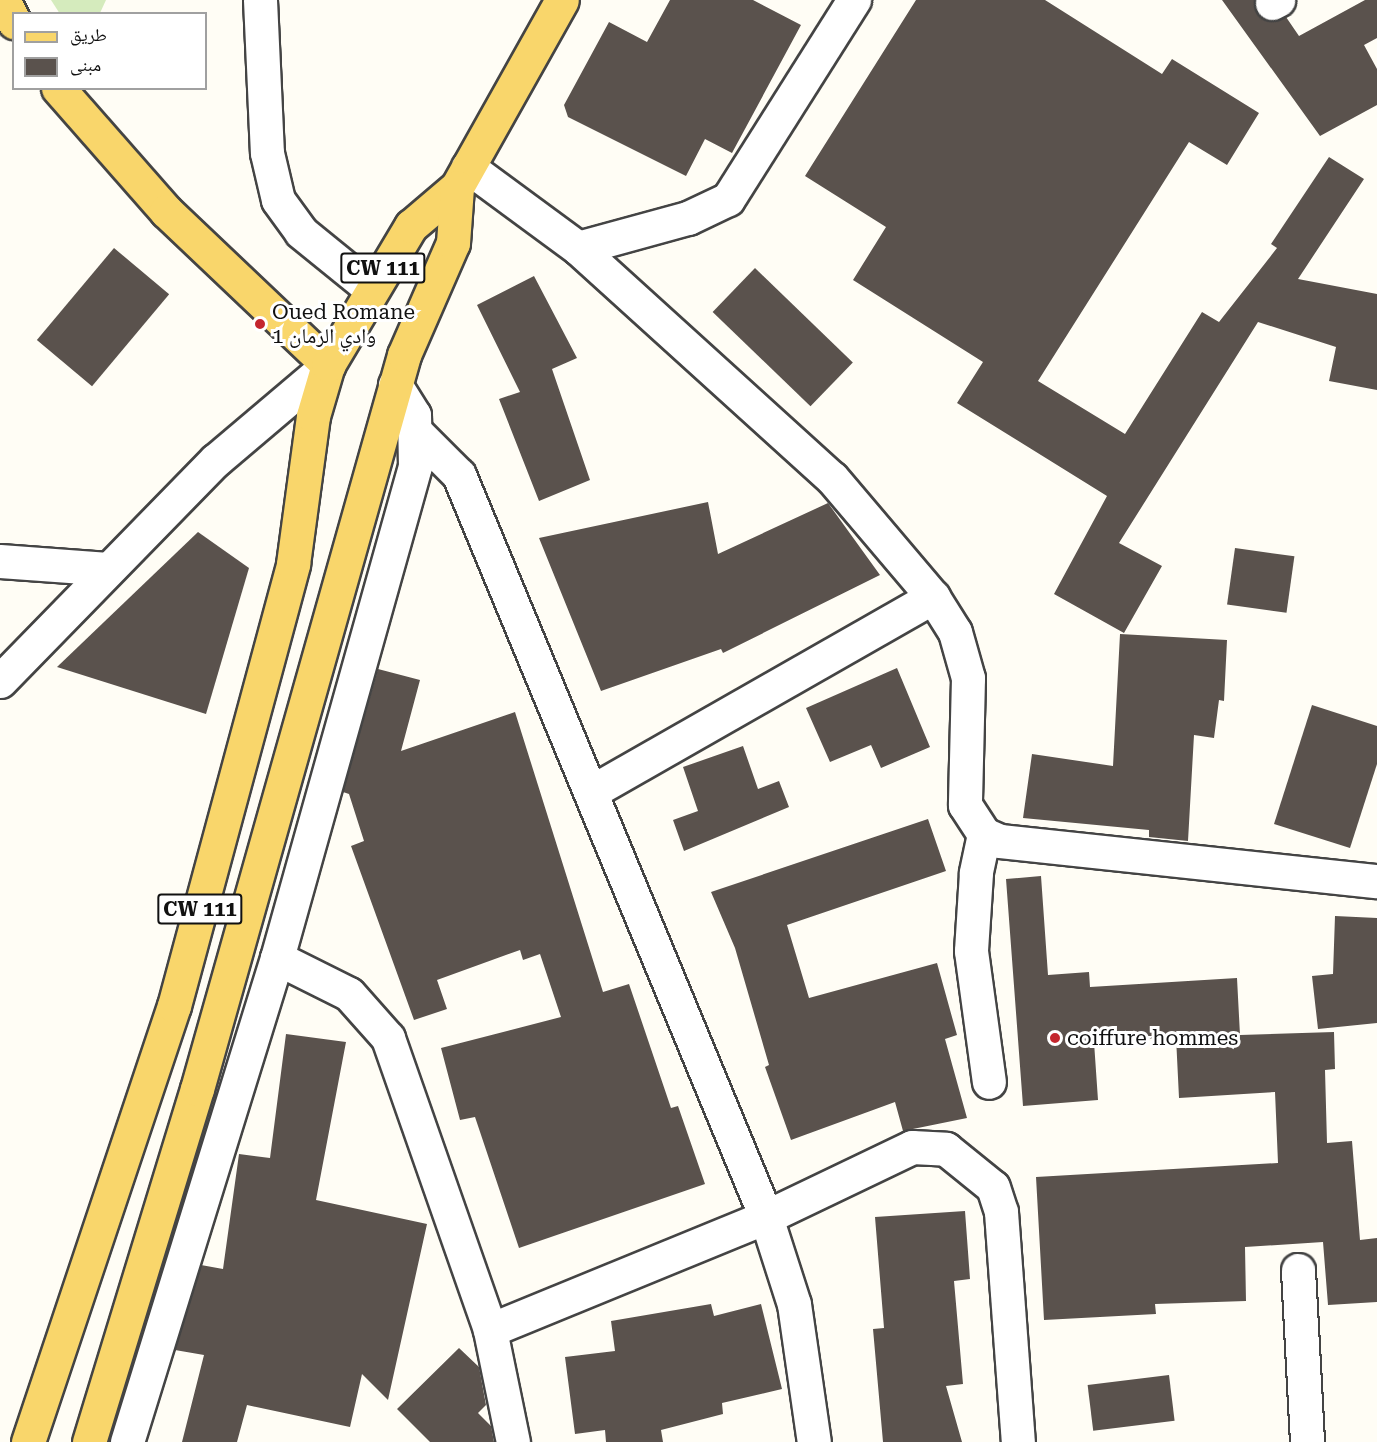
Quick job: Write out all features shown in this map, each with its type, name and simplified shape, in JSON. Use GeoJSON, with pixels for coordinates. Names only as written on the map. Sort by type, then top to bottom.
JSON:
{"type":"FeatureCollection","features":[{"type":"Feature","properties":{"kind":"main road"},"geometry":{"type":"LineString","coordinates":[[3,0],[12,18]]}},
{"type":"Feature","properties":{"kind":"main road","name":"CW 111"},"geometry":{"type":"LineString","coordinates":[[28,1442],[174,1006],[293,564],[313,417],[328,365],[370,288],[420,215],[463,177],[562,0]]}},
{"type":"Feature","properties":{"kind":"main road"},"geometry":{"type":"LineString","coordinates":[[60,90],[166,211],[328,365]]}},
{"type":"Feature","properties":{"kind":"main road"},"geometry":{"type":"LineString","coordinates":[[89,1442],[197,1089],[395,384],[453,243],[463,177]]}},
{"type":"Feature","properties":{"kind":"street"},"geometry":{"type":"LineString","coordinates":[[260,0],[267,153],[278,200],[301,232],[370,288]]}},
{"type":"Feature","properties":{"kind":"street"},"geometry":{"type":"LineString","coordinates":[[578,248],[688,218],[729,199],[854,0]]}},
{"type":"Feature","properties":{"kind":"street"},"geometry":{"type":"LineString","coordinates":[[463,177],[578,248],[832,478],[933,597],[955,632],[968,678],[965,806],[984,834],[1000,841],[1377,882]]}},
{"type":"Feature","properties":{"kind":"street"},"geometry":{"type":"LineString","coordinates":[[0,681],[216,460],[328,365]]}},
{"type":"Feature","properties":{"kind":"street"},"geometry":{"type":"LineString","coordinates":[[395,384],[417,433],[459,475],[766,1218],[796,1315],[814,1442]]}},
{"type":"Feature","properties":{"kind":"street"},"geometry":{"type":"LineString","coordinates":[[128,1442],[277,958],[415,466],[417,433]]}},
{"type":"Feature","properties":{"kind":"street"},"geometry":{"type":"LineString","coordinates":[[0,561],[108,569]]}},
{"type":"Feature","properties":{"kind":"street"},"geometry":{"type":"LineString","coordinates":[[591,792],[933,597]]}},
{"type":"Feature","properties":{"kind":"street"},"geometry":{"type":"LineString","coordinates":[[984,834],[971,951],[989,1082]]}},
{"type":"Feature","properties":{"kind":"street"},"geometry":{"type":"LineString","coordinates":[[277,958],[349,994],[388,1038],[490,1330],[513,1442]]}},
{"type":"Feature","properties":{"kind":"street"},"geometry":{"type":"LineString","coordinates":[[490,1330],[766,1218],[912,1147],[946,1149],[962,1158],[993,1187],[1001,1212],[1018,1442]]}},
{"type":"Feature","properties":{"kind":"street"},"geometry":{"type":"LineString","coordinates":[[1298,1270],[1307,1442]]}},
{"type":"Feature","properties":{"kind":"green space"},"geometry":{"type":"Polygon","coordinates":[[[51,0],[106,0],[100,12],[59,12],[51,0]]]}},
{"type":"Feature","properties":{"kind":"building"},"geometry":{"type":"Polygon","coordinates":[[[670,0],[753,0],[801,25],[732,153],[705,139],[686,176],[568,117],[564,105],[609,22],[647,42],[670,0]]]}},
{"type":"Feature","properties":{"kind":"building"},"geometry":{"type":"Polygon","coordinates":[[[916,0],[1045,0],[1162,74],[1172,59],[1259,113],[1227,165],[1189,142],[1038,381],[1125,434],[1202,312],[1219,322],[1277,248],[1271,244],[1329,157],[1364,179],[1298,279],[1377,294],[1377,390],[1329,381],[1336,347],[1258,322],[1119,543],[1162,566],[1124,633],[1054,594],[1107,496],[957,403],[983,362],[853,280],[886,227],[805,176],[916,0]]]}},
{"type":"Feature","properties":{"kind":"building"},"geometry":{"type":"Polygon","coordinates":[[[1222,0],[1254,0],[1261,18],[1286,17],[1299,36],[1365,0],[1377,0],[1377,38],[1364,45],[1377,69],[1377,105],[1320,136],[1222,0]]]}},
{"type":"Feature","properties":{"kind":"building"},"geometry":{"type":"Polygon","coordinates":[[[114,248],[169,294],[92,386],[37,340],[114,248]]]}},
{"type":"Feature","properties":{"kind":"building"},"geometry":{"type":"Polygon","coordinates":[[[755,268],[853,362],[810,406],[713,312],[755,268]]]}},
{"type":"Feature","properties":{"kind":"building"},"geometry":{"type":"Polygon","coordinates":[[[534,276],[577,358],[552,369],[590,480],[539,501],[499,399],[520,392],[477,305],[534,276]]]}},
{"type":"Feature","properties":{"kind":"building"},"geometry":{"type":"Polygon","coordinates":[[[708,502],[718,554],[828,503],[880,575],[723,653],[721,649],[601,691],[539,538],[708,502]]]}},
{"type":"Feature","properties":{"kind":"building"},"geometry":{"type":"Polygon","coordinates":[[[198,532],[249,568],[206,714],[57,667],[198,532]]]}},
{"type":"Feature","properties":{"kind":"building"},"geometry":{"type":"Polygon","coordinates":[[[1235,548],[1294,556],[1286,613],[1227,604],[1235,548]]]}},
{"type":"Feature","properties":{"kind":"building"},"geometry":{"type":"Polygon","coordinates":[[[1120,634],[1227,640],[1224,701],[1219,700],[1214,738],[1194,735],[1188,841],[1149,837],[1149,830],[1023,818],[1032,754],[1113,766],[1120,634]]]}},
{"type":"Feature","properties":{"kind":"building"},"geometry":{"type":"Polygon","coordinates":[[[897,668],[930,747],[881,768],[871,745],[830,762],[806,708],[897,668]]]}},
{"type":"Feature","properties":{"kind":"building"},"geometry":{"type":"Polygon","coordinates":[[[378,669],[420,680],[401,751],[515,712],[603,992],[629,984],[671,1108],[678,1106],[705,1184],[519,1248],[475,1117],[460,1120],[441,1048],[561,1017],[540,954],[523,960],[520,950],[437,980],[447,1009],[414,1020],[351,846],[364,841],[349,794],[343,792],[378,669]]]}},
{"type":"Feature","properties":{"kind":"building"},"geometry":{"type":"Polygon","coordinates":[[[1312,705],[1377,726],[1377,764],[1350,848],[1274,824],[1312,705]]]}},
{"type":"Feature","properties":{"kind":"building"},"geometry":{"type":"Polygon","coordinates":[[[743,746],[758,789],[779,781],[789,807],[684,851],[673,820],[698,811],[683,767],[743,746]]]}},
{"type":"Feature","properties":{"kind":"building"},"geometry":{"type":"Polygon","coordinates":[[[928,819],[946,871],[787,925],[809,998],[937,963],[957,1035],[945,1039],[967,1118],[903,1131],[895,1102],[791,1140],[765,1067],[769,1065],[735,948],[711,892],[928,819]]]}},
{"type":"Feature","properties":{"kind":"building"},"geometry":{"type":"Polygon","coordinates":[[[1041,876],[1048,975],[1089,972],[1090,987],[1237,978],[1240,1035],[1334,1032],[1335,1069],[1325,1070],[1327,1143],[1352,1141],[1360,1240],[1377,1238],[1377,1302],[1328,1305],[1323,1242],[1245,1247],[1246,1301],[1155,1304],[1156,1314],[1044,1320],[1036,1177],[1278,1163],[1275,1092],[1179,1098],[1176,1037],[1094,1042],[1098,1100],[1023,1106],[1006,879],[1041,876]]]}},
{"type":"Feature","properties":{"kind":"building"},"geometry":{"type":"Polygon","coordinates":[[[1335,916],[1377,918],[1377,1023],[1318,1029],[1312,976],[1333,974],[1335,916]]]}},
{"type":"Feature","properties":{"kind":"building"},"geometry":{"type":"Polygon","coordinates":[[[286,1034],[346,1042],[316,1200],[427,1224],[388,1400],[362,1374],[350,1427],[247,1405],[237,1442],[182,1442],[204,1355],[175,1350],[201,1265],[223,1269],[239,1154],[270,1158],[286,1034]]]}},
{"type":"Feature","properties":{"kind":"building"},"geometry":{"type":"Polygon","coordinates":[[[965,1211],[970,1279],[954,1281],[963,1384],[946,1386],[962,1442],[883,1442],[873,1329],[884,1328],[875,1217],[965,1211]]]}},
{"type":"Feature","properties":{"kind":"building"},"geometry":{"type":"Polygon","coordinates":[[[711,1304],[714,1316],[761,1304],[782,1389],[722,1403],[723,1414],[661,1430],[663,1442],[606,1442],[605,1430],[575,1434],[565,1357],[615,1351],[611,1321],[711,1304]]]}},
{"type":"Feature","properties":{"kind":"building"},"geometry":{"type":"Polygon","coordinates":[[[459,1348],[479,1367],[486,1405],[478,1413],[491,1426],[494,1442],[430,1442],[397,1409],[459,1348]]]}},
{"type":"Feature","properties":{"kind":"building"},"geometry":{"type":"Polygon","coordinates":[[[1169,1375],[1175,1421],[1093,1431],[1088,1385],[1169,1375]]]}},
{"type":"Feature","properties":{"kind":"place","name":"Oued Romane 1 وادي الرمان"},"geometry":{"type":"Point","coordinates":[260,324]}},
{"type":"Feature","properties":{"kind":"place","name":"coiffure hommes"},"geometry":{"type":"Point","coordinates":[1055,1038]}}]}
